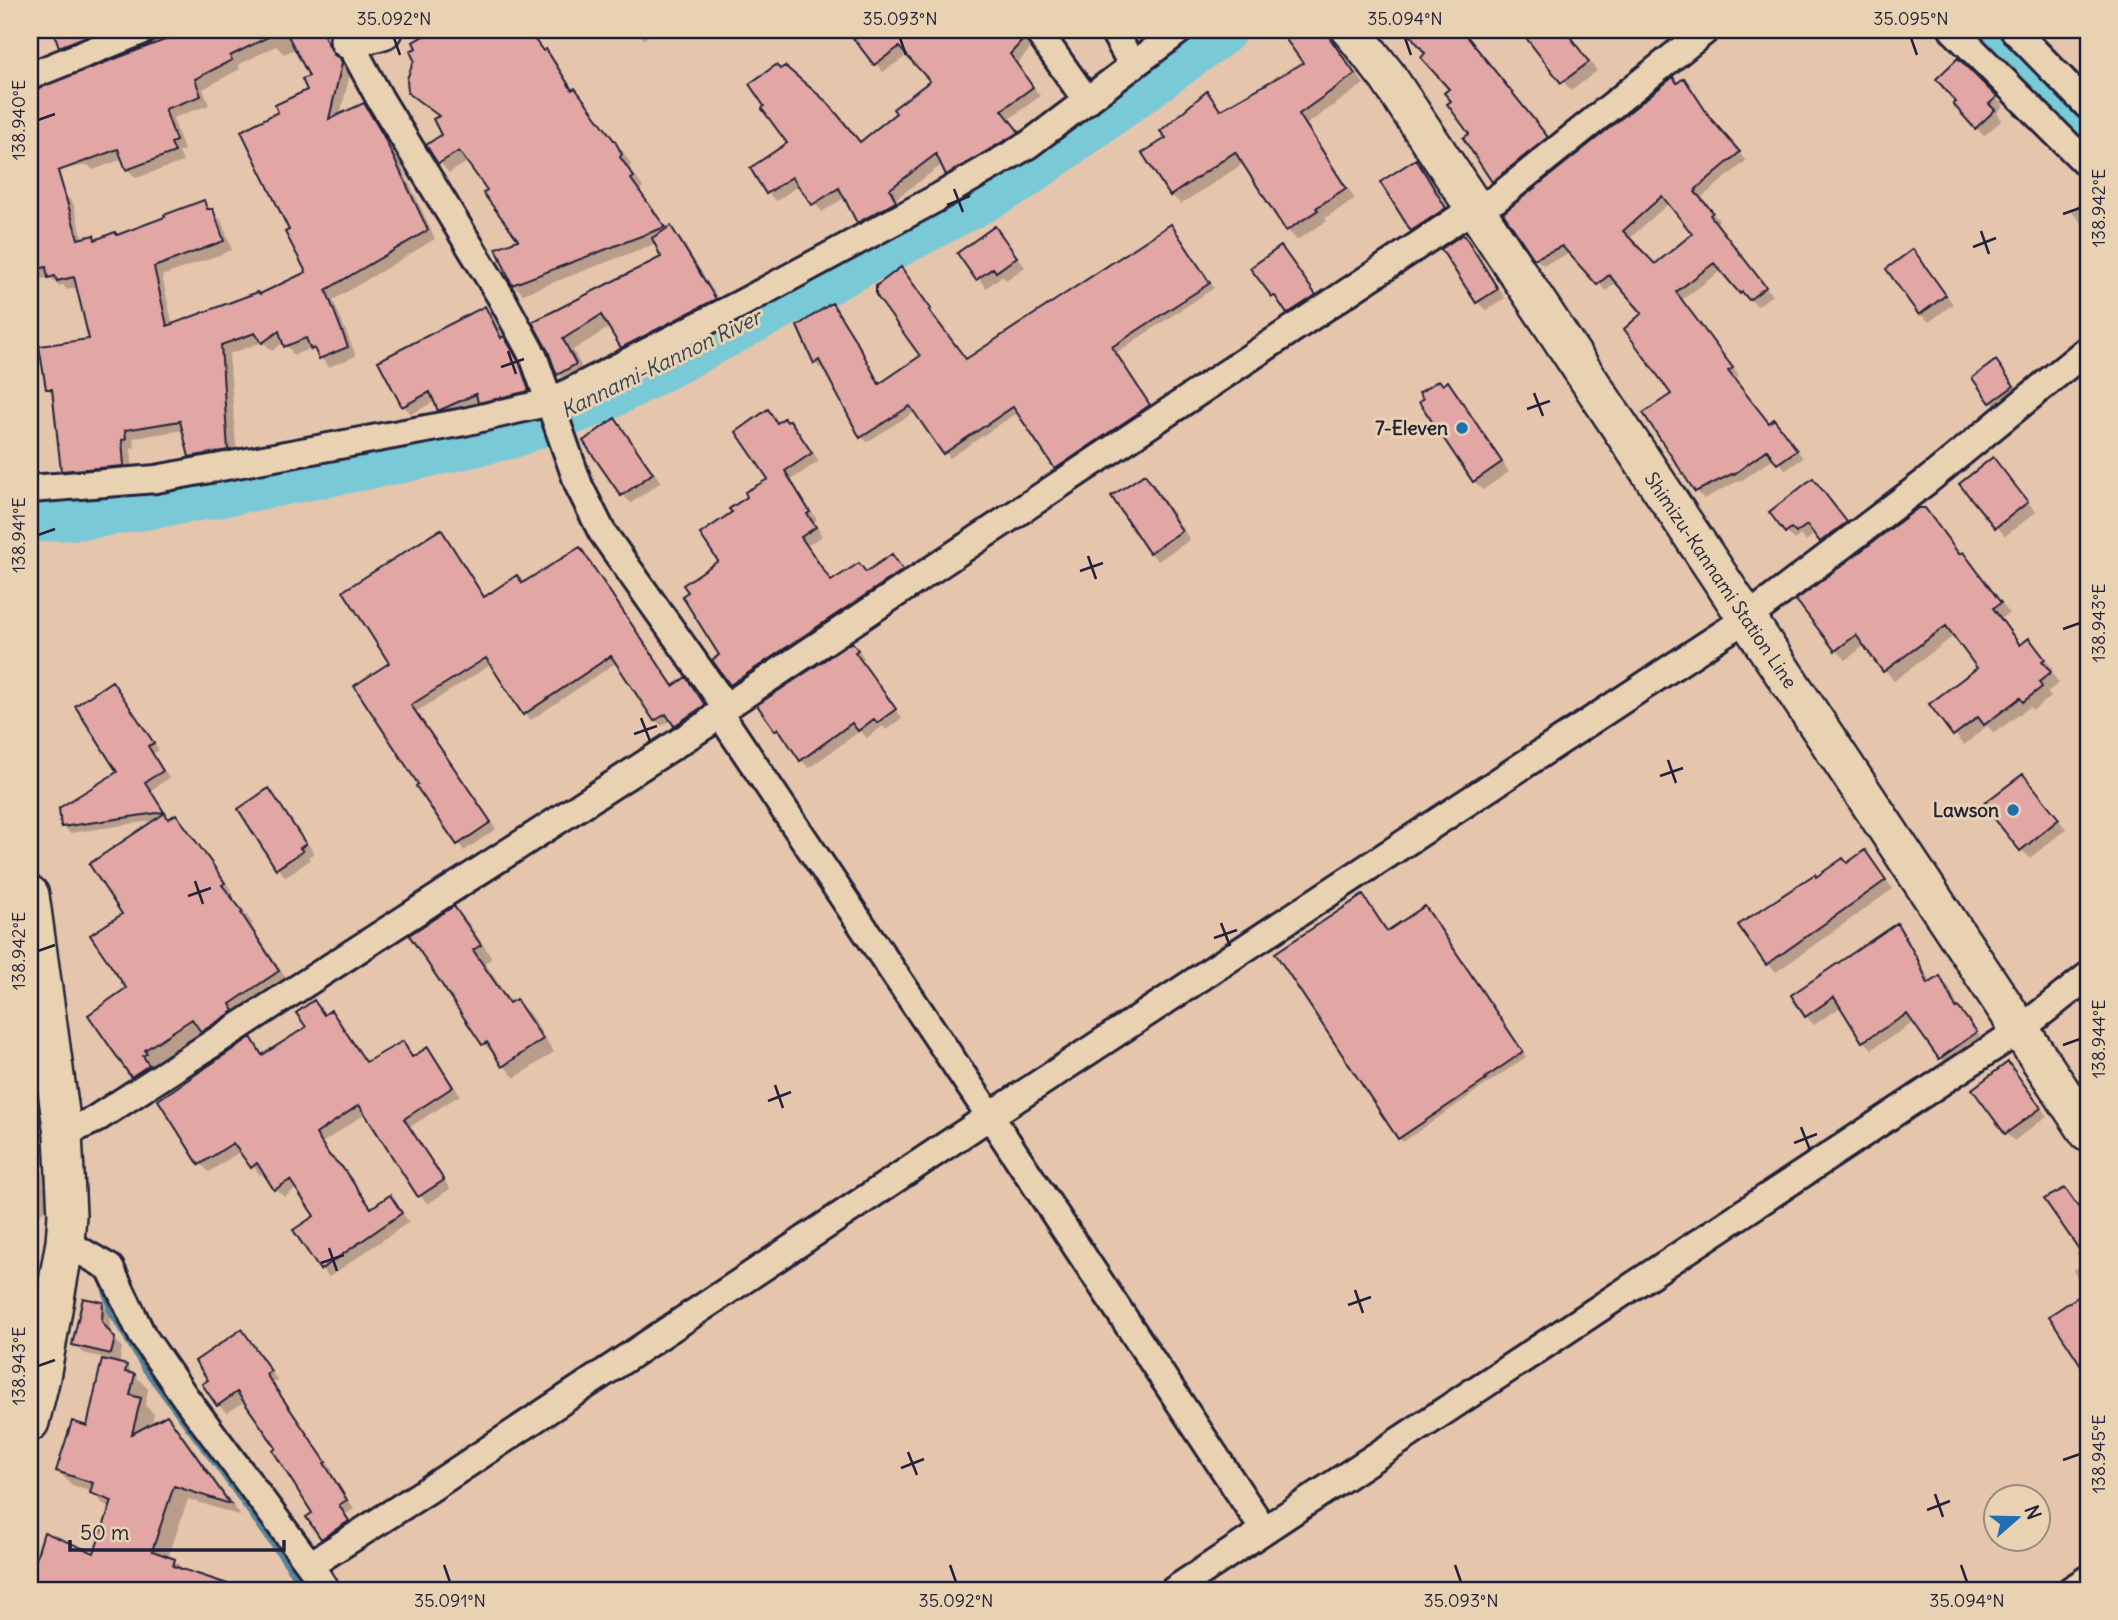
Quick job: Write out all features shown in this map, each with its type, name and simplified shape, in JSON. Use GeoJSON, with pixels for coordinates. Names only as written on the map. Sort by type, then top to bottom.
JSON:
{"type":"FeatureCollection","features":[{"type":"Feature","properties":{"kind":"main road","name":"Shimizu-Kannami Station Line"},"geometry":{"type":"LineString","coordinates":[[1351,30],[1387,76],[2088,1132]]}},
{"type":"Feature","properties":{"kind":"main road"},"geometry":{"type":"LineString","coordinates":[[30,895],[40,1051],[63,1134],[67,1215],[65,1242],[41,1377],[30,1422]]}},
{"type":"Feature","properties":{"kind":"street"},"geometry":{"type":"LineString","coordinates":[[30,76],[144,30]]}},
{"type":"Feature","properties":{"kind":"street"},"geometry":{"type":"LineString","coordinates":[[1037,30],[1087,101]]}},
{"type":"Feature","properties":{"kind":"street"},"geometry":{"type":"LineString","coordinates":[[1113,30],[1133,66]]}},
{"type":"Feature","properties":{"kind":"street"},"geometry":{"type":"LineString","coordinates":[[30,489],[156,479],[464,422],[550,402],[744,302],[937,198],[1028,145],[1180,30]]}},
{"type":"Feature","properties":{"kind":"street"},"geometry":{"type":"LineString","coordinates":[[63,1134],[94,1120],[723,711],[1474,208],[1496,199],[1706,30]]}},
{"type":"Feature","properties":{"kind":"street"},"geometry":{"type":"LineString","coordinates":[[1952,30],[2088,165]]}},
{"type":"Feature","properties":{"kind":"street"},"geometry":{"type":"LineString","coordinates":[[2014,30],[2088,106]]}},
{"type":"Feature","properties":{"kind":"street"},"geometry":{"type":"LineString","coordinates":[[358,33],[386,109],[501,297],[534,358],[579,486],[602,532],[1264,1530]]}},
{"type":"Feature","properties":{"kind":"street"},"geometry":{"type":"LineString","coordinates":[[310,1565],[1747,618],[1927,481],[2088,349]]}},
{"type":"Feature","properties":{"kind":"street"},"geometry":{"type":"LineString","coordinates":[[1174,1590],[2021,1029],[2088,976]]}},
{"type":"Feature","properties":{"kind":"street"},"geometry":{"type":"LineString","coordinates":[[65,1242],[110,1268],[128,1309],[149,1345],[327,1590]]}},
{"type":"Feature","properties":{"kind":"street"},"geometry":{"type":"LineString","coordinates":[[2071,1590],[2088,1579]]}},
{"type":"Feature","properties":{"kind":"shaded area"},"geometry":{"type":"Polygon","coordinates":[[[2088,1018],[2088,1073],[2077,1053],[2081,1024],[2088,1018]]]}},
{"type":"Feature","properties":{"kind":"building"},"geometry":{"type":"Polygon","coordinates":[[[53,30],[102,30],[59,47],[53,30]]]}},
{"type":"Feature","properties":{"kind":"building"},"geometry":{"type":"Polygon","coordinates":[[[191,30],[282,30],[230,56],[232,60],[195,79],[201,96],[165,109],[176,141],[171,143],[175,152],[126,170],[118,149],[58,171],[78,239],[94,235],[95,240],[115,232],[117,235],[204,200],[207,209],[213,209],[224,241],[154,267],[167,326],[258,292],[260,294],[306,272],[285,232],[289,230],[241,131],[278,112],[275,105],[307,90],[302,79],[309,76],[285,30],[321,30],[334,55],[340,58],[342,63],[329,119],[364,103],[383,135],[428,230],[326,290],[348,347],[319,359],[306,338],[284,347],[279,331],[262,343],[255,333],[221,345],[228,450],[189,457],[180,421],[125,430],[126,439],[122,440],[124,466],[61,471],[52,389],[46,389],[39,346],[89,339],[74,277],[57,281],[55,276],[48,278],[46,267],[30,271],[30,91],[191,30]]]}},
{"type":"Feature","properties":{"kind":"building"},"geometry":{"type":"Polygon","coordinates":[[[434,30],[528,30],[543,51],[546,49],[572,90],[575,88],[616,143],[622,154],[620,157],[634,177],[631,179],[665,227],[512,285],[496,248],[518,240],[483,193],[487,190],[459,151],[438,164],[426,145],[441,135],[433,119],[439,116],[408,93],[407,79],[414,60],[410,51],[416,48],[413,42],[434,30]]]}},
{"type":"Feature","properties":{"kind":"building"},"geometry":{"type":"Polygon","coordinates":[[[847,30],[1022,30],[1024,39],[1010,54],[1033,87],[1002,110],[1019,132],[946,175],[936,154],[890,189],[896,202],[857,223],[839,188],[812,205],[792,177],[766,194],[750,168],[787,143],[762,109],[764,106],[749,84],[776,65],[780,69],[785,66],[828,103],[860,142],[896,113],[893,109],[930,81],[899,47],[874,65],[847,30]]]}},
{"type":"Feature","properties":{"kind":"building"},"geometry":{"type":"Polygon","coordinates":[[[1279,30],[1324,30],[1355,74],[1299,114],[1346,188],[1286,231],[1235,152],[1170,196],[1142,153],[1166,138],[1160,131],[1207,91],[1220,110],[1303,63],[1279,30]]]}},
{"type":"Feature","properties":{"kind":"building"},"geometry":{"type":"Polygon","coordinates":[[[1406,30],[1462,30],[1548,137],[1492,182],[1463,138],[1469,134],[1447,104],[1451,101],[1444,93],[1449,89],[1421,58],[1425,53],[1406,30]]]}},
{"type":"Feature","properties":{"kind":"building"},"geometry":{"type":"Polygon","coordinates":[[[1520,30],[1565,30],[1589,62],[1561,83],[1520,30]]]}},
{"type":"Feature","properties":{"kind":"building"},"geometry":{"type":"Polygon","coordinates":[[[1958,58],[1997,97],[1989,104],[1995,110],[1975,129],[1936,79],[1958,58]]]}},
{"type":"Feature","properties":{"kind":"building"},"geometry":{"type":"Polygon","coordinates":[[[1673,77],[1677,83],[1684,78],[1711,119],[1740,152],[1695,192],[1713,212],[1710,215],[1766,287],[1749,300],[1742,292],[1740,294],[1714,263],[1676,292],[1733,368],[1728,371],[1769,423],[1774,419],[1797,450],[1777,464],[1767,450],[1733,475],[1695,492],[1643,413],[1671,394],[1624,329],[1642,313],[1609,275],[1597,285],[1562,246],[1534,259],[1503,213],[1673,77]],[[1662,196],[1623,231],[1655,264],[1692,234],[1662,196]]]}},
{"type":"Feature","properties":{"kind":"building"},"geometry":{"type":"Polygon","coordinates":[[[1416,159],[1446,208],[1411,231],[1380,182],[1416,159]]]}},
{"type":"Feature","properties":{"kind":"building"},"geometry":{"type":"Polygon","coordinates":[[[1171,224],[1210,283],[1112,347],[1150,405],[1055,469],[1013,407],[943,454],[910,406],[860,438],[819,360],[814,364],[797,326],[832,303],[879,384],[920,356],[876,295],[876,286],[901,267],[966,359],[1171,224]]]}},
{"type":"Feature","properties":{"kind":"building"},"geometry":{"type":"Polygon","coordinates":[[[671,226],[716,299],[621,348],[601,315],[563,339],[576,364],[557,375],[532,322],[661,257],[652,238],[671,226]]]}},
{"type":"Feature","properties":{"kind":"building"},"geometry":{"type":"Polygon","coordinates":[[[995,226],[1017,257],[996,272],[993,268],[976,280],[957,253],[995,226]]]}},
{"type":"Feature","properties":{"kind":"building"},"geometry":{"type":"Polygon","coordinates":[[[1462,235],[1498,289],[1476,303],[1441,249],[1462,235]]]}},
{"type":"Feature","properties":{"kind":"building"},"geometry":{"type":"Polygon","coordinates":[[[1281,246],[1316,295],[1287,314],[1250,268],[1281,246]]]}},
{"type":"Feature","properties":{"kind":"building"},"geometry":{"type":"Polygon","coordinates":[[[1913,249],[1946,295],[1919,315],[1886,269],[1913,249]]]}},
{"type":"Feature","properties":{"kind":"building"},"geometry":{"type":"Polygon","coordinates":[[[485,306],[501,338],[504,336],[520,364],[529,391],[478,403],[476,394],[438,411],[430,392],[402,407],[378,361],[485,306]]]}},
{"type":"Feature","properties":{"kind":"building"},"geometry":{"type":"Polygon","coordinates":[[[1996,360],[2014,386],[1990,403],[1972,378],[1996,360]]]}},
{"type":"Feature","properties":{"kind":"building"},"geometry":{"type":"Polygon","coordinates":[[[1439,380],[1443,385],[1448,381],[1502,462],[1473,482],[1419,402],[1423,399],[1419,393],[1439,380]]]}},
{"type":"Feature","properties":{"kind":"building"},"geometry":{"type":"Polygon","coordinates":[[[768,409],[777,423],[784,418],[787,422],[790,420],[812,453],[785,471],[816,527],[801,537],[831,581],[859,563],[866,572],[892,554],[903,570],[730,685],[712,660],[719,655],[682,596],[688,592],[683,585],[718,561],[700,534],[732,512],[729,509],[747,497],[745,492],[768,479],[736,432],[768,409]]]}},
{"type":"Feature","properties":{"kind":"building"},"geometry":{"type":"Polygon","coordinates":[[[615,418],[653,473],[621,496],[583,441],[615,418]]]}},
{"type":"Feature","properties":{"kind":"building"},"geometry":{"type":"Polygon","coordinates":[[[1993,457],[2028,502],[1995,528],[1959,484],[1993,457]]]}},
{"type":"Feature","properties":{"kind":"building"},"geometry":{"type":"Polygon","coordinates":[[[1145,474],[1182,531],[1149,553],[1111,496],[1145,474]]]}},
{"type":"Feature","properties":{"kind":"building"},"geometry":{"type":"Polygon","coordinates":[[[1813,478],[1847,522],[1820,542],[1807,525],[1796,533],[1791,528],[1785,533],[1769,512],[1813,478]]]}},
{"type":"Feature","properties":{"kind":"building"},"geometry":{"type":"Polygon","coordinates":[[[1918,508],[1925,508],[1959,554],[1963,552],[2001,603],[1993,608],[2020,645],[2029,638],[2051,672],[2039,682],[2042,687],[2023,702],[2020,698],[1984,725],[1978,717],[1953,736],[1929,704],[1977,668],[1946,626],[1883,672],[1856,635],[1835,651],[1796,600],[1918,508]]]}},
{"type":"Feature","properties":{"kind":"building"},"geometry":{"type":"Polygon","coordinates":[[[441,529],[484,597],[517,575],[522,583],[580,547],[673,686],[686,677],[705,705],[674,726],[666,714],[654,721],[611,656],[523,715],[486,658],[411,705],[491,822],[457,845],[416,786],[418,784],[354,686],[389,663],[343,591],[441,529]]]}},
{"type":"Feature","properties":{"kind":"building"},"geometry":{"type":"Polygon","coordinates":[[[852,642],[858,650],[855,652],[896,709],[877,723],[874,719],[858,731],[852,723],[800,761],[778,728],[775,731],[757,705],[852,642]]]}},
{"type":"Feature","properties":{"kind":"building"},"geometry":{"type":"Polygon","coordinates":[[[112,681],[154,743],[148,746],[163,771],[145,782],[164,812],[61,827],[59,808],[117,772],[75,706],[112,681]]]}},
{"type":"Feature","properties":{"kind":"building"},"geometry":{"type":"Polygon","coordinates":[[[2023,774],[2059,819],[2020,851],[1983,804],[2023,774]]]}},
{"type":"Feature","properties":{"kind":"building"},"geometry":{"type":"Polygon","coordinates":[[[269,788],[306,844],[300,848],[303,851],[276,869],[238,809],[269,788]]]}},
{"type":"Feature","properties":{"kind":"building"},"geometry":{"type":"Polygon","coordinates":[[[165,813],[168,819],[176,814],[211,862],[225,883],[222,885],[243,912],[241,913],[279,971],[230,1004],[234,1011],[201,1032],[192,1019],[145,1050],[147,1053],[143,1056],[149,1065],[131,1077],[88,1015],[126,988],[90,935],[122,914],[89,864],[165,813]]]}},
{"type":"Feature","properties":{"kind":"building"},"geometry":{"type":"Polygon","coordinates":[[[1865,850],[1886,880],[1766,965],[1738,925],[1815,874],[1816,877],[1843,858],[1847,863],[1865,850]]]}},
{"type":"Feature","properties":{"kind":"building"},"geometry":{"type":"Polygon","coordinates":[[[1363,895],[1387,931],[1425,906],[1523,1052],[1398,1139],[1275,953],[1363,895]]]}},
{"type":"Feature","properties":{"kind":"building"},"geometry":{"type":"Polygon","coordinates":[[[454,906],[481,945],[473,950],[509,1003],[516,999],[543,1039],[502,1067],[487,1042],[482,1045],[409,935],[454,906]]]}},
{"type":"Feature","properties":{"kind":"building"},"geometry":{"type":"Polygon","coordinates":[[[1897,923],[1928,984],[1940,976],[1956,1008],[1958,1007],[1977,1032],[1939,1059],[1907,1014],[1862,1042],[1834,997],[1805,1017],[1791,995],[1897,923]]]}},
{"type":"Feature","properties":{"kind":"building"},"geometry":{"type":"Polygon","coordinates":[[[314,1000],[324,1015],[331,1010],[366,1062],[403,1041],[412,1057],[428,1047],[453,1087],[404,1119],[444,1180],[418,1197],[359,1105],[316,1134],[371,1208],[390,1195],[402,1213],[320,1270],[293,1230],[314,1216],[290,1180],[274,1190],[257,1163],[251,1168],[233,1143],[199,1165],[158,1100],[251,1037],[262,1055],[306,1027],[296,1013],[314,1000]]]}},
{"type":"Feature","properties":{"kind":"building"},"geometry":{"type":"Polygon","coordinates":[[[2008,1062],[2041,1108],[2005,1134],[1972,1089],[2008,1062]]]}},
{"type":"Feature","properties":{"kind":"building"},"geometry":{"type":"Polygon","coordinates":[[[2065,1188],[2088,1221],[2088,1262],[2044,1199],[2065,1188]]]}},
{"type":"Feature","properties":{"kind":"building"},"geometry":{"type":"Polygon","coordinates":[[[2088,1290],[2088,1376],[2049,1316],[2088,1290]]]}},
{"type":"Feature","properties":{"kind":"building"},"geometry":{"type":"Polygon","coordinates":[[[83,1298],[103,1302],[102,1322],[115,1338],[111,1354],[72,1345],[83,1298]]]}},
{"type":"Feature","properties":{"kind":"building"},"geometry":{"type":"Polygon","coordinates":[[[242,1329],[271,1371],[266,1374],[326,1462],[324,1463],[347,1500],[339,1505],[349,1521],[321,1539],[306,1517],[312,1513],[273,1451],[276,1448],[237,1392],[217,1406],[202,1384],[208,1380],[195,1361],[242,1329]]]}},
{"type":"Feature","properties":{"kind":"building"},"geometry":{"type":"Polygon","coordinates":[[[102,1359],[127,1365],[125,1372],[135,1374],[130,1395],[141,1398],[132,1434],[167,1415],[230,1504],[174,1486],[152,1551],[175,1559],[173,1566],[234,1586],[234,1590],[30,1588],[30,1578],[44,1532],[94,1553],[112,1501],[90,1493],[93,1483],[56,1471],[72,1421],[87,1426],[102,1359]]]}},
{"type":"Feature","properties":{"kind":"waterway","name":"Kannami-Kannon River"},"geometry":{"type":"LineString","coordinates":[[30,517],[92,513],[399,458],[511,433],[599,399],[1015,180],[1221,30]]}},
{"type":"Feature","properties":{"kind":"waterway","name":"Kannami-Kannon River"},"geometry":{"type":"LineString","coordinates":[[1977,30],[2088,147]]}},
{"type":"Feature","properties":{"kind":"waterway"},"geometry":{"type":"LineString","coordinates":[[104,1280],[111,1309],[145,1367],[307,1590]]}},
{"type":"Feature","properties":{"kind":"place","name":"7-Eleven"},"geometry":{"type":"Point","coordinates":[1462,428]}},
{"type":"Feature","properties":{"kind":"place","name":"Lawson"},"geometry":{"type":"Point","coordinates":[2013,810]}}]}
